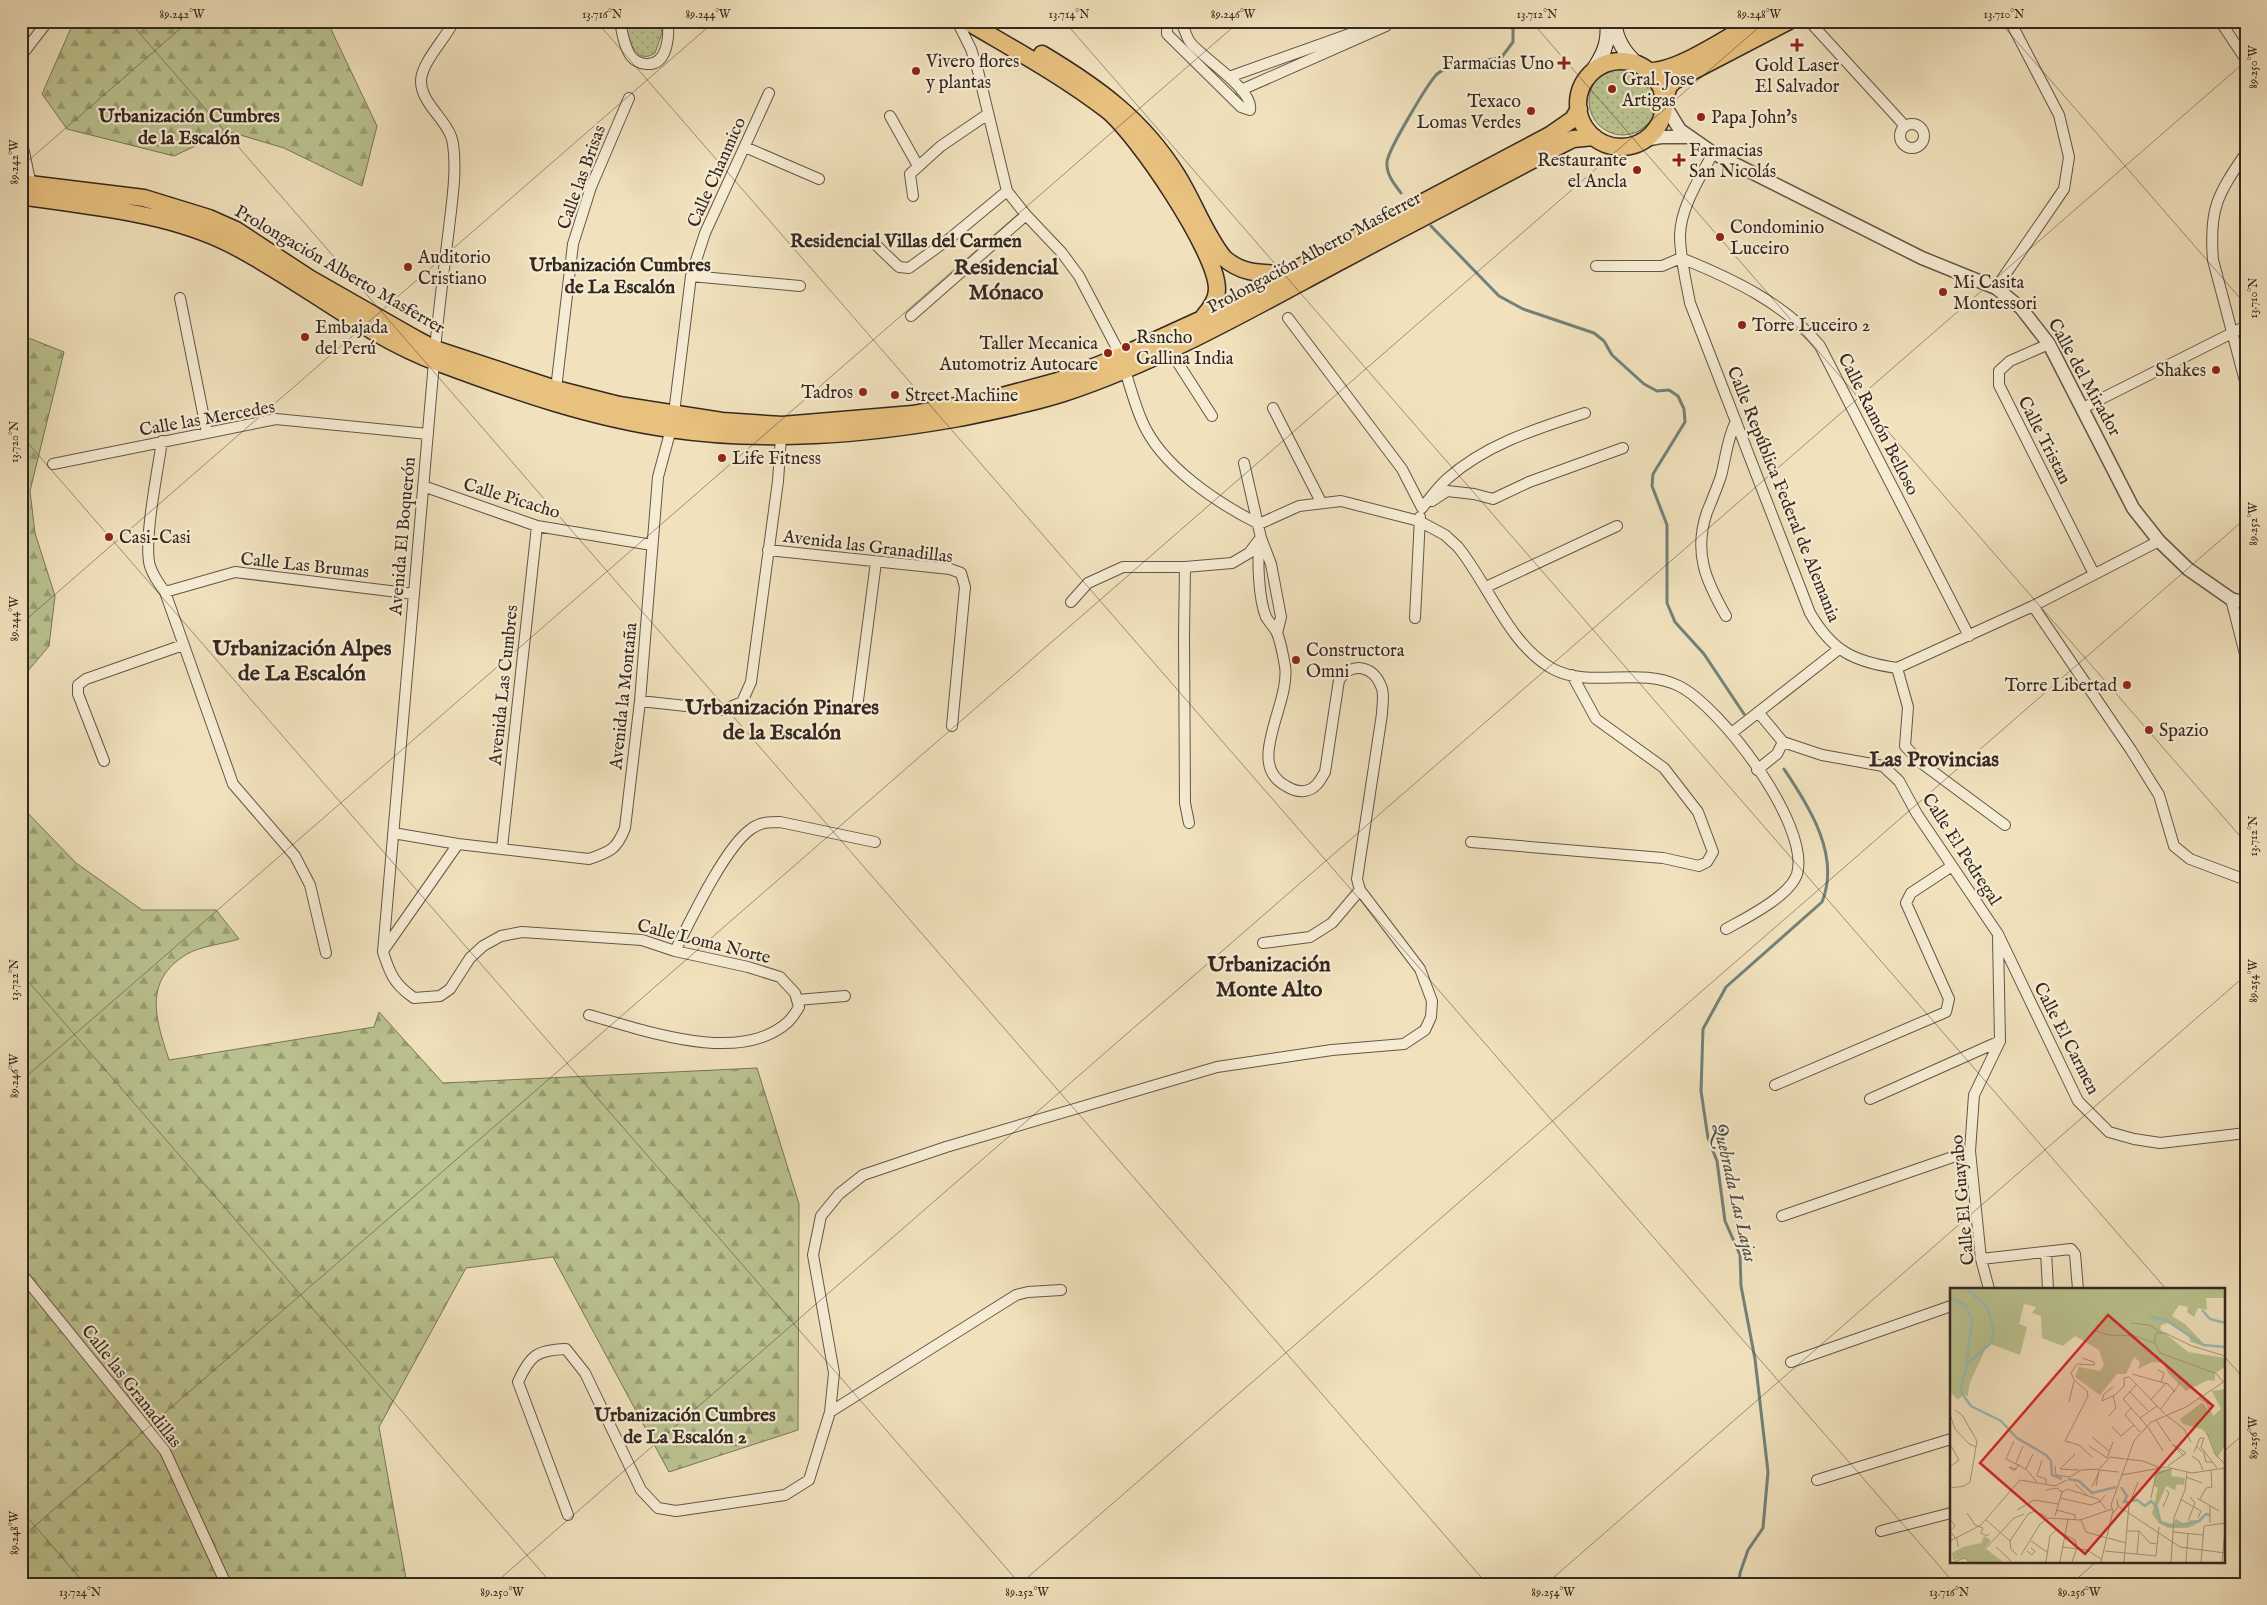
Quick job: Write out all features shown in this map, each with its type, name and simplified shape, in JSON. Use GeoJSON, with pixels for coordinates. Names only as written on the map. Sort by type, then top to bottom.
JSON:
{"type":"FeatureCollection","features":[{"type":"Feature","properties":{"kind":"main road"},"geometry":{"type":"LineString","coordinates":[[966,21],[1049,70],[1108,111],[1127,129],[1166,182],[1209,262],[1217,290],[1214,303],[1202,319]]}},
{"type":"Feature","properties":{"kind":"main road"},"geometry":{"type":"LineString","coordinates":[[986,21],[1089,82],[1126,112],[1159,150],[1177,175],[1217,250],[1228,262],[1251,273],[1286,274]]}},
{"type":"Feature","properties":{"kind":"main road"},"geometry":{"type":"LineString","coordinates":[[1607,21],[1608,38],[1605,52],[1582,88],[1579,109],[1584,124],[1594,137],[1607,144],[1620,147],[1630,146],[1644,140],[1657,128],[1669,86],[1674,81],[1789,21]]}},
{"type":"Feature","properties":{"kind":"main road"},"geometry":{"type":"LineString","coordinates":[[1614,21],[1619,43],[1660,85],[1664,103]]}},
{"type":"Feature","properties":{"kind":"main road"},"geometry":{"type":"LineString","coordinates":[[1590,75],[1599,68],[1615,62],[1662,71],[1677,65],[1756,21]]}},
{"type":"Feature","properties":{"kind":"main road","name":"Prolongación Alberto Masferrer"},"geometry":{"type":"LineString","coordinates":[[25,188],[144,198],[210,218],[236,230],[309,278],[434,355],[596,414],[672,421],[781,437],[898,429],[1002,410],[1062,394],[1550,136],[1567,124],[1579,109]]}},
{"type":"Feature","properties":{"kind":"main road","name":"Prolongación Alberto Masferrer"},"geometry":{"type":"LineString","coordinates":[[434,355],[556,389],[619,404],[672,421],[722,421],[782,425],[889,418],[987,400],[1169,349],[1279,295],[1573,139],[1594,137]]}},
{"type":"Feature","properties":{"kind":"street"},"geometry":{"type":"LineString","coordinates":[[21,56],[48,21]]}},
{"type":"Feature","properties":{"kind":"street","name":"Avenida El Boquerón"},"geometry":{"type":"LineString","coordinates":[[382,952],[434,355],[450,216],[453,143],[439,116],[424,95],[421,79],[429,59],[446,37],[454,21]]}},
{"type":"Feature","properties":{"kind":"street"},"geometry":{"type":"LineString","coordinates":[[620,21],[624,42],[631,57],[642,64],[652,65],[660,60],[667,47],[668,21]]}},
{"type":"Feature","properties":{"kind":"street"},"geometry":{"type":"LineString","coordinates":[[957,21],[971,49],[1007,191],[1026,215],[1062,253],[1079,276],[1123,363],[1142,422],[1168,459],[1228,509],[1259,524]]}},
{"type":"Feature","properties":{"kind":"street"},"geometry":{"type":"LineString","coordinates":[[1174,21],[1168,25],[1167,34],[1241,107],[1250,110],[1249,102],[1241,90],[1189,41],[1186,30],[1180,21]]}},
{"type":"Feature","properties":{"kind":"street"},"geometry":{"type":"LineString","coordinates":[[1809,21],[1905,126]]}},
{"type":"Feature","properties":{"kind":"street"},"geometry":{"type":"LineString","coordinates":[[1996,288],[2064,190],[2069,157],[2059,115],[2010,21]]}},
{"type":"Feature","properties":{"kind":"street"},"geometry":{"type":"LineString","coordinates":[[2220,21],[2246,60]]}},
{"type":"Feature","properties":{"kind":"street"},"geometry":{"type":"LineString","coordinates":[[1241,90],[1374,33],[1394,22]]}},
{"type":"Feature","properties":{"kind":"street"},"geometry":{"type":"LineString","coordinates":[[1229,77],[1372,26],[1394,22]]}},
{"type":"Feature","properties":{"kind":"street","name":"Calle Chanmico"},"geometry":{"type":"LineString","coordinates":[[672,421],[691,276],[705,233],[770,93]]}},
{"type":"Feature","properties":{"kind":"street","name":"Calle las Brisas"},"geometry":{"type":"LineString","coordinates":[[556,389],[574,244],[591,187],[629,98]]}},
{"type":"Feature","properties":{"kind":"street","name":"Calle del Mirador"},"geometry":{"type":"LineString","coordinates":[[1664,103],[1680,130],[1713,153],[1922,258],[1996,288],[2021,308],[2049,344],[2133,508],[2159,541],[2188,569],[2231,599],[2246,603]]}},
{"type":"Feature","properties":{"kind":"street"},"geometry":{"type":"LineString","coordinates":[[913,196],[910,174],[941,146],[988,114]]}},
{"type":"Feature","properties":{"kind":"street"},"geometry":{"type":"LineString","coordinates":[[890,116],[918,166]]}},
{"type":"Feature","properties":{"kind":"street"},"geometry":{"type":"LineString","coordinates":[[1644,140],[1666,136],[1687,136]]}},
{"type":"Feature","properties":{"kind":"street"},"geometry":{"type":"LineString","coordinates":[[21,138],[25,188]]}},
{"type":"Feature","properties":{"kind":"street"},"geometry":{"type":"LineString","coordinates":[[745,147],[819,179]]}},
{"type":"Feature","properties":{"kind":"street","name":"Calle República Federal de Alemania"},"geometry":{"type":"LineString","coordinates":[[1713,153],[1685,212],[1680,233],[1681,258],[1690,303],[1810,613],[1822,634],[1850,656],[1882,666],[1897,668]]}},
{"type":"Feature","properties":{"kind":"street"},"geometry":{"type":"LineString","coordinates":[[2246,153],[2226,182],[2212,218],[2212,260],[2246,385]]}},
{"type":"Feature","properties":{"kind":"street"},"geometry":{"type":"LineString","coordinates":[[876,244],[899,267],[909,268],[949,239],[1007,191]]}},
{"type":"Feature","properties":{"kind":"street"},"geometry":{"type":"LineString","coordinates":[[911,316],[1026,215]]}},
{"type":"Feature","properties":{"kind":"street"},"geometry":{"type":"LineString","coordinates":[[1596,266],[1662,266],[1681,258]]}},
{"type":"Feature","properties":{"kind":"street","name":"Calle Ramón Belloso"},"geometry":{"type":"LineString","coordinates":[[1681,258],[1717,272],[1795,318],[1820,346],[1969,636]]}},
{"type":"Feature","properties":{"kind":"street"},"geometry":{"type":"LineString","coordinates":[[691,276],[800,286]]}},
{"type":"Feature","properties":{"kind":"street"},"geometry":{"type":"LineString","coordinates":[[180,298],[207,433]]}},
{"type":"Feature","properties":{"kind":"street"},"geometry":{"type":"LineString","coordinates":[[1288,318],[1402,469],[1422,508]]}},
{"type":"Feature","properties":{"kind":"street"},"geometry":{"type":"LineString","coordinates":[[2083,408],[2246,326]]}},
{"type":"Feature","properties":{"kind":"street","name":"Calle Tristan"},"geometry":{"type":"LineString","coordinates":[[2049,344],[2010,361],[1999,372],[1999,384],[2094,574]]}},
{"type":"Feature","properties":{"kind":"street"},"geometry":{"type":"LineString","coordinates":[[1169,349],[1212,416]]}},
{"type":"Feature","properties":{"kind":"street"},"geometry":{"type":"LineString","coordinates":[[1273,408],[1321,502]]}},
{"type":"Feature","properties":{"kind":"street"},"geometry":{"type":"LineString","coordinates":[[1415,618],[1419,521],[1422,508],[1446,479],[1485,452],[1525,433],[1585,413]]}},
{"type":"Feature","properties":{"kind":"street","name":"Calle las Mercedes"},"geometry":{"type":"LineString","coordinates":[[53,464],[276,419],[428,434]]}},
{"type":"Feature","properties":{"kind":"street","name":"Avenida la Montaña"},"geometry":{"type":"LineString","coordinates":[[502,848],[589,859],[606,854],[619,844],[625,828],[640,701],[658,477],[672,421]]}},
{"type":"Feature","properties":{"kind":"street"},"geometry":{"type":"LineString","coordinates":[[1726,616],[1706,577],[1701,560],[1702,536],[1707,513],[1722,472],[1729,436],[1736,421]]}},
{"type":"Feature","properties":{"kind":"street"},"geometry":{"type":"LineString","coordinates":[[640,701],[723,710],[742,702],[752,682],[778,481],[781,437]]}},
{"type":"Feature","properties":{"kind":"street"},"geometry":{"type":"LineString","coordinates":[[162,442],[148,545],[149,564],[154,578],[165,592],[233,784],[295,856],[310,884],[326,953]]}},
{"type":"Feature","properties":{"kind":"street"},"geometry":{"type":"LineString","coordinates":[[1422,508],[1447,492],[1474,494],[1492,499],[1529,482],[1624,448]]}},
{"type":"Feature","properties":{"kind":"street"},"geometry":{"type":"LineString","coordinates":[[568,1515],[518,1382],[527,1363],[546,1349],[566,1349],[586,1372],[641,1490],[658,1508],[676,1511],[785,1495],[809,1480],[830,1412],[834,1373],[812,1255],[821,1216],[839,1194],[863,1175],[946,1147],[1217,1067],[1332,1050],[1404,1044],[1425,1030],[1431,1017],[1432,1001],[1420,969],[1360,890],[1357,879],[1382,714],[1383,689],[1377,678],[1363,668],[1350,668],[1339,680],[1325,772],[1319,782],[1310,790],[1300,792],[1281,783],[1272,774],[1267,746],[1284,696],[1285,667],[1277,633],[1266,616],[1258,565],[1259,524],[1244,463]]}},
{"type":"Feature","properties":{"kind":"street","name":"Calle Picacho"},"geometry":{"type":"LineString","coordinates":[[423,486],[537,526],[652,545]]}},
{"type":"Feature","properties":{"kind":"street"},"geometry":{"type":"LineString","coordinates":[[1259,524],[1299,506],[1341,501],[1419,521],[1445,535],[1458,547],[1524,645],[1553,669],[1572,676],[1643,676],[1679,686],[1709,708],[1733,732],[1757,770],[1793,830],[1798,853],[1797,874],[1789,888],[1726,930]]}},
{"type":"Feature","properties":{"kind":"street","name":"Avenida Las Cumbres"},"geometry":{"type":"LineString","coordinates":[[502,848],[537,526]]}},
{"type":"Feature","properties":{"kind":"street"},"geometry":{"type":"LineString","coordinates":[[1486,587],[1617,526]]}},
{"type":"Feature","properties":{"kind":"street"},"geometry":{"type":"LineString","coordinates":[[1071,602],[1088,583],[1123,567],[1185,567],[1232,563],[1249,553],[1260,538]]}},
{"type":"Feature","properties":{"kind":"street"},"geometry":{"type":"LineString","coordinates":[[1260,538],[1271,564],[1281,617],[1277,633]]}},
{"type":"Feature","properties":{"kind":"street"},"geometry":{"type":"LineString","coordinates":[[1897,668],[2033,606],[2159,541]]}},
{"type":"Feature","properties":{"kind":"street","name":"Avenida las Granadillas"},"geometry":{"type":"LineString","coordinates":[[768,550],[950,568],[961,573],[965,587],[952,726]]}},
{"type":"Feature","properties":{"kind":"street"},"geometry":{"type":"LineString","coordinates":[[857,708],[876,562]]}},
{"type":"Feature","properties":{"kind":"street"},"geometry":{"type":"LineString","coordinates":[[1185,567],[1185,803],[1189,823]]}},
{"type":"Feature","properties":{"kind":"street","name":"Calle Las Brumas"},"geometry":{"type":"LineString","coordinates":[[165,592],[236,572],[414,594]]}},
{"type":"Feature","properties":{"kind":"street"},"geometry":{"type":"LineString","coordinates":[[2231,599],[2246,658]]}},
{"type":"Feature","properties":{"kind":"street"},"geometry":{"type":"LineString","coordinates":[[2033,606],[2131,750],[2158,796],[2174,846],[2190,859],[2246,880]]}},
{"type":"Feature","properties":{"kind":"street"},"geometry":{"type":"LineString","coordinates":[[104,760],[78,694],[78,685],[86,679],[183,645]]}},
{"type":"Feature","properties":{"kind":"street"},"geometry":{"type":"LineString","coordinates":[[1733,732],[1839,649]]}},
{"type":"Feature","properties":{"kind":"street","name":"Calle El Pedregal"},"geometry":{"type":"LineString","coordinates":[[1897,668],[1908,707],[1906,746],[1920,762],[2005,824]]}},
{"type":"Feature","properties":{"kind":"street"},"geometry":{"type":"LineString","coordinates":[[1471,842],[1663,858],[1699,866],[1707,862],[1712,852],[1698,812],[1664,768],[1596,719],[1572,676]]}},
{"type":"Feature","properties":{"kind":"street"},"geometry":{"type":"LineString","coordinates":[[1757,770],[1777,754],[1783,742],[1758,712]]}},
{"type":"Feature","properties":{"kind":"street","name":"Calle El Pedregal"},"geometry":{"type":"LineString","coordinates":[[1783,742],[1822,755],[1883,766],[1899,781],[1917,814],[1998,934]]}},
{"type":"Feature","properties":{"kind":"street"},"geometry":{"type":"LineString","coordinates":[[675,951],[714,878],[740,839],[751,829],[765,822],[780,822],[875,842]]}},
{"type":"Feature","properties":{"kind":"street"},"geometry":{"type":"LineString","coordinates":[[393,834],[458,844],[502,848]]}},
{"type":"Feature","properties":{"kind":"street"},"geometry":{"type":"LineString","coordinates":[[382,952],[458,844]]}},
{"type":"Feature","properties":{"kind":"street"},"geometry":{"type":"LineString","coordinates":[[1775,1085],[1946,1012],[1950,999],[1906,903],[1911,894],[1952,866]]}},
{"type":"Feature","properties":{"kind":"street"},"geometry":{"type":"LineString","coordinates":[[1263,943],[1310,937],[1332,923],[1360,890]]}},
{"type":"Feature","properties":{"kind":"street","name":"Calle Loma Norte"},"geometry":{"type":"LineString","coordinates":[[382,952],[391,976],[402,989],[414,998],[440,996],[450,989],[470,958],[483,946],[502,936],[522,932],[642,940],[675,951],[748,966],[780,977],[795,993],[797,1000]]}},
{"type":"Feature","properties":{"kind":"street","name":"Calle El Guayabo"},"geometry":{"type":"LineString","coordinates":[[1989,1288],[1981,1259],[1970,1151],[1974,1095],[2000,1041],[1998,934]]}},
{"type":"Feature","properties":{"kind":"street","name":"Calle El Carmen"},"geometry":{"type":"LineString","coordinates":[[1998,934],[2078,1101],[2109,1132],[2134,1140],[2160,1143],[2246,1133]]}},
{"type":"Feature","properties":{"kind":"street"},"geometry":{"type":"LineString","coordinates":[[589,1015],[692,1042],[718,1044],[749,1040],[772,1032],[788,1022],[799,1007],[797,1000],[845,996]]}},
{"type":"Feature","properties":{"kind":"street"},"geometry":{"type":"LineString","coordinates":[[1870,1099],[2000,1041]]}},
{"type":"Feature","properties":{"kind":"street"},"geometry":{"type":"LineString","coordinates":[[1782,1216],[1970,1151]]}},
{"type":"Feature","properties":{"kind":"street"},"geometry":{"type":"LineString","coordinates":[[1981,1259],[2074,1251],[2078,1288]]}},
{"type":"Feature","properties":{"kind":"street"},"geometry":{"type":"LineString","coordinates":[[2046,1252],[2048,1288]]}},
{"type":"Feature","properties":{"kind":"street","name":"Calle las Granadillas"},"geometry":{"type":"LineString","coordinates":[[21,1273],[165,1450],[226,1584]]}},
{"type":"Feature","properties":{"kind":"street"},"geometry":{"type":"LineString","coordinates":[[830,1412],[1016,1295],[1028,1292],[1061,1290]]}},
{"type":"Feature","properties":{"kind":"street"},"geometry":{"type":"LineString","coordinates":[[1791,1362],[1950,1306]]}},
{"type":"Feature","properties":{"kind":"street"},"geometry":{"type":"LineString","coordinates":[[1817,1480],[1950,1439]]}},
{"type":"Feature","properties":{"kind":"street"},"geometry":{"type":"LineString","coordinates":[[1881,1531],[1950,1513]]}},
{"type":"Feature","properties":{"kind":"green space"},"geometry":{"type":"Polygon","coordinates":[[[74,21],[327,21],[377,126],[362,186],[284,148],[227,131],[174,156],[67,129],[42,94],[74,21]]]}},
{"type":"Feature","properties":{"kind":"green space"},"geometry":{"type":"Polygon","coordinates":[[[623,21],[660,21],[662,33],[655,53],[642,56],[637,53],[633,48],[623,21]]]}},
{"type":"Feature","properties":{"kind":"green space"},"geometry":{"type":"Polygon","coordinates":[[[1623,67],[1636,70],[1647,77],[1654,88],[1657,101],[1654,114],[1647,125],[1636,132],[1623,135],[1610,132],[1599,125],[1592,114],[1589,101],[1592,88],[1599,77],[1610,70],[1623,67]]]}},
{"type":"Feature","properties":{"kind":"green space"},"geometry":{"type":"Polygon","coordinates":[[[21,335],[64,352],[30,491],[35,533],[55,596],[49,646],[21,679],[21,335]]]}},
{"type":"Feature","properties":{"kind":"green space"},"geometry":{"type":"Polygon","coordinates":[[[21,806],[76,863],[142,910],[216,910],[239,939],[193,951],[173,965],[163,976],[156,1002],[157,1016],[169,1060],[374,1027],[379,1012],[443,1083],[757,1068],[799,1204],[798,1430],[669,1472],[553,1257],[466,1268],[379,1427],[407,1584],[21,1584],[21,806]]]}},
{"type":"Feature","properties":{"kind":"waterway","name":"Quebrada Las Lajas"},"geometry":{"type":"LineString","coordinates":[[1401,193],[1389,175],[1387,162],[1394,144],[1409,117],[1437,74],[1451,66],[1501,58],[1513,42],[1513,29],[1502,21]]}},
{"type":"Feature","properties":{"kind":"waterway","name":"Quebrada Las Lajas"},"geometry":{"type":"LineString","coordinates":[[1431,226],[1499,296],[1523,309],[1594,333],[1604,341],[1612,355],[1644,384],[1657,391],[1669,390],[1678,396],[1684,409],[1685,422],[1653,474],[1652,486],[1667,525],[1667,603],[1675,622],[1704,654],[1744,714]]}},
{"type":"Feature","properties":{"kind":"waterway","name":"Quebrada Las Lajas"},"geometry":{"type":"LineString","coordinates":[[1739,1584],[1740,1573],[1748,1550],[1763,1528],[1768,1472],[1755,1359],[1741,1286],[1740,1255],[1725,1221],[1717,1161],[1708,1138],[1701,1091],[1703,1029],[1726,987],[1822,902],[1827,884],[1828,867],[1825,849],[1812,815],[1784,769]]}},
{"type":"Feature","properties":{"kind":"place","name":"Gold Laser El Salvador"},"geometry":{"type":"Point","coordinates":[1797,45]}},
{"type":"Feature","properties":{"kind":"place","name":"Farmacias Uno"},"geometry":{"type":"Point","coordinates":[1564,63]}},
{"type":"Feature","properties":{"kind":"place","name":"Vivero flores y plantas"},"geometry":{"type":"Point","coordinates":[916,71]}},
{"type":"Feature","properties":{"kind":"place","name":"Gral. Jose Artigas"},"geometry":{"type":"Point","coordinates":[1612,89]}},
{"type":"Feature","properties":{"kind":"place","name":"Texaco Lomas Verdes"},"geometry":{"type":"Point","coordinates":[1531,111]}},
{"type":"Feature","properties":{"kind":"place","name":"Papa John's"},"geometry":{"type":"Point","coordinates":[1701,117]}},
{"type":"Feature","properties":{"kind":"place","name":"Farmacias San Nicolás"},"geometry":{"type":"Point","coordinates":[1679,160]}},
{"type":"Feature","properties":{"kind":"place","name":"Restaurante el Ancla"},"geometry":{"type":"Point","coordinates":[1637,170]}},
{"type":"Feature","properties":{"kind":"place","name":"Condominio Luceiro"},"geometry":{"type":"Point","coordinates":[1720,237]}},
{"type":"Feature","properties":{"kind":"place","name":"Auditorio Cristiano"},"geometry":{"type":"Point","coordinates":[408,267]}},
{"type":"Feature","properties":{"kind":"place","name":"Mi Casita Montessori"},"geometry":{"type":"Point","coordinates":[1943,292]}},
{"type":"Feature","properties":{"kind":"place","name":"Torre Luceiro 2"},"geometry":{"type":"Point","coordinates":[1742,325]}},
{"type":"Feature","properties":{"kind":"place","name":"Embajada del Perú"},"geometry":{"type":"Point","coordinates":[305,337]}},
{"type":"Feature","properties":{"kind":"place","name":"Rsncho Gallina India"},"geometry":{"type":"Point","coordinates":[1126,347]}},
{"type":"Feature","properties":{"kind":"place","name":"Taller Mecanica Automotriz Autocare"},"geometry":{"type":"Point","coordinates":[1108,353]}},
{"type":"Feature","properties":{"kind":"place","name":"Shakes"},"geometry":{"type":"Point","coordinates":[2216,370]}},
{"type":"Feature","properties":{"kind":"place","name":"Tadros"},"geometry":{"type":"Point","coordinates":[863,392]}},
{"type":"Feature","properties":{"kind":"place","name":"Street Machine"},"geometry":{"type":"Point","coordinates":[895,395]}},
{"type":"Feature","properties":{"kind":"place","name":"Life Fitness"},"geometry":{"type":"Point","coordinates":[722,458]}},
{"type":"Feature","properties":{"kind":"place","name":"Casi-Casi"},"geometry":{"type":"Point","coordinates":[109,537]}},
{"type":"Feature","properties":{"kind":"place","name":"Constructora Omni"},"geometry":{"type":"Point","coordinates":[1296,660]}},
{"type":"Feature","properties":{"kind":"place","name":"Torre Libertad"},"geometry":{"type":"Point","coordinates":[2127,685]}},
{"type":"Feature","properties":{"kind":"place","name":"Spazio"},"geometry":{"type":"Point","coordinates":[2149,730]}},
{"type":"Feature","properties":{"kind":"district","name":"Urbanización Cumbres de la Escalón"},"geometry":{"type":"Point","coordinates":[189,126]}},
{"type":"Feature","properties":{"kind":"district","name":"Residencial Villas del Carmen"},"geometry":{"type":"Point","coordinates":[906,240]}},
{"type":"Feature","properties":{"kind":"district","name":"Urbanización Cumbres de La Escalón"},"geometry":{"type":"Point","coordinates":[620,275]}},
{"type":"Feature","properties":{"kind":"district","name":"Residencial Mónaco"},"geometry":{"type":"Point","coordinates":[1006,278]}},
{"type":"Feature","properties":{"kind":"district","name":"Urbanización Alpes de La Escalón"},"geometry":{"type":"Point","coordinates":[302,660]}},
{"type":"Feature","properties":{"kind":"district","name":"Urbanización Pinares de la Escalón"},"geometry":{"type":"Point","coordinates":[782,718]}},
{"type":"Feature","properties":{"kind":"district","name":"Las Provincias"},"geometry":{"type":"Point","coordinates":[1934,758]}},
{"type":"Feature","properties":{"kind":"district","name":"Urbanización Monte Alto"},"geometry":{"type":"Point","coordinates":[1269,976]}},
{"type":"Feature","properties":{"kind":"district","name":"Urbanización Cumbres de La Escalón 2"},"geometry":{"type":"Point","coordinates":[685,1425]}}]}
